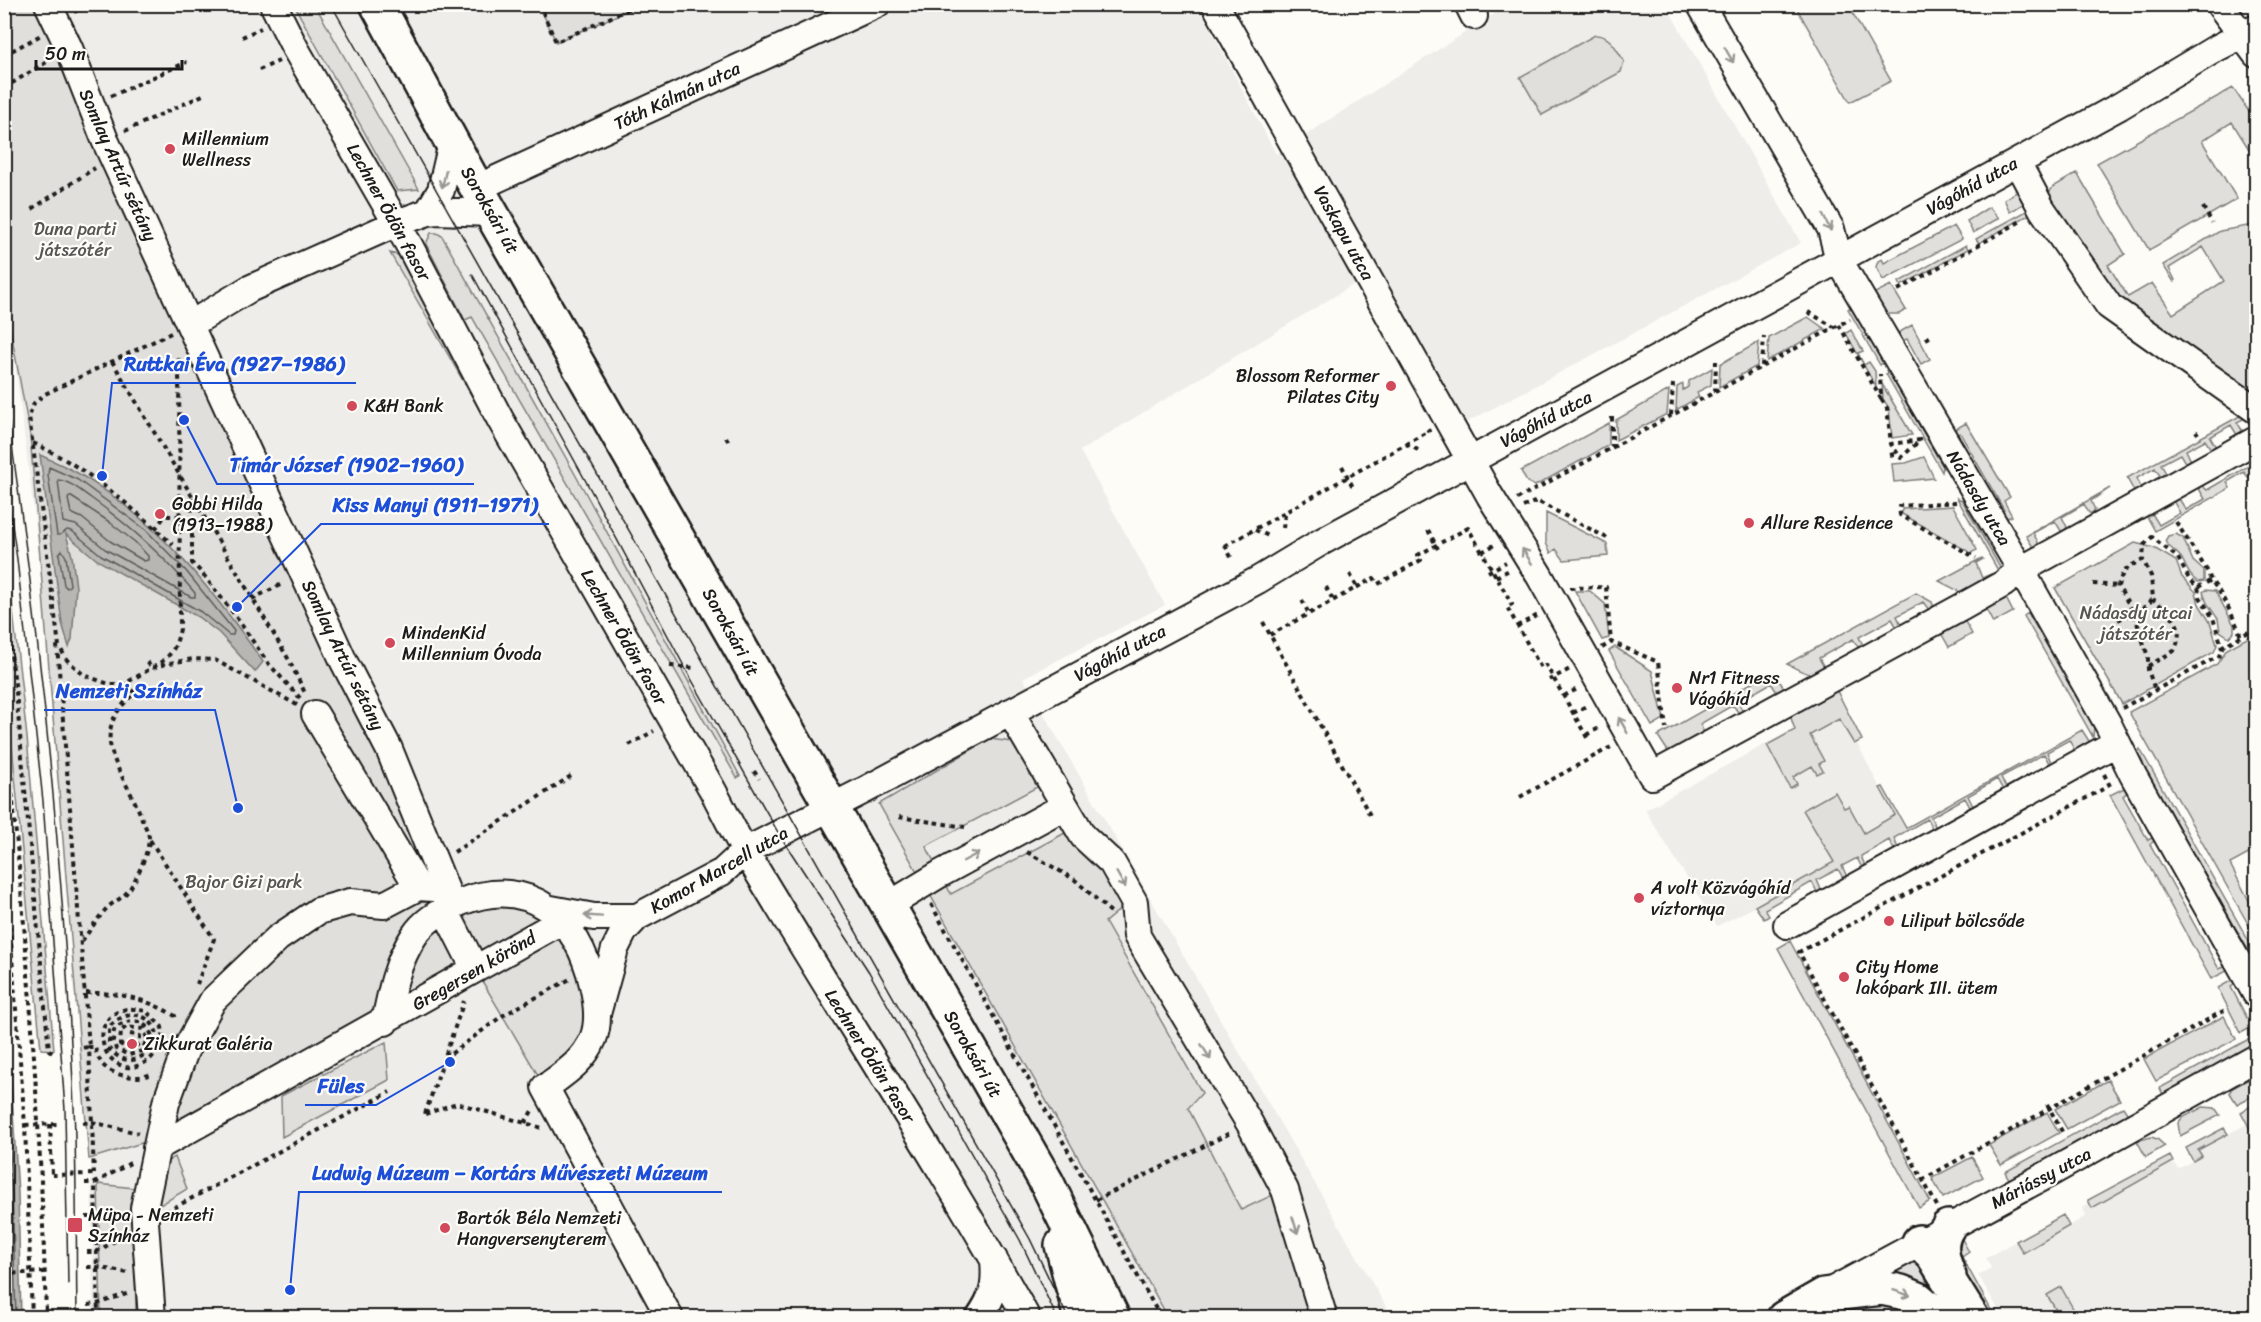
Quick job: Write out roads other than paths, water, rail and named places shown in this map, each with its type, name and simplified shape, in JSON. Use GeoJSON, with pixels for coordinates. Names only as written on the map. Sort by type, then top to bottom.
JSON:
{"type":"FeatureCollection","features":[{"type":"Feature","properties":{"kind":"main road","name":"Soroksári út"},"geometry":{"type":"LineString","coordinates":[[377,4],[484,201],[1047,1183],[1113,1317]]}},
{"type":"Feature","properties":{"kind":"main road"},"geometry":{"type":"LineString","coordinates":[[1047,1183],[1081,1317]]}},
{"type":"Feature","properties":{"kind":"main road"},"geometry":{"type":"LineString","coordinates":[[1943,1217],[1941,1251],[1952,1283]]}},
{"type":"Feature","properties":{"kind":"main road"},"geometry":{"type":"LineString","coordinates":[[1919,1242],[1932,1255],[1952,1283],[1972,1317]]}},
{"type":"Feature","properties":{"kind":"main road","name":"Soroksári út"},"geometry":{"type":"LineString","coordinates":[[1085,1259],[1133,1317]]}},
{"type":"Feature","properties":{"kind":"main road"},"geometry":{"type":"LineString","coordinates":[[1784,1317],[1824,1295],[1882,1288],[1918,1299],[1940,1317]]}},
{"type":"Feature","properties":{"kind":"street","name":"Lechner Ödön fasor"},"geometry":{"type":"LineString","coordinates":[[273,4],[295,48],[397,223],[500,419],[745,851],[954,1189],[1027,1317]]}},
{"type":"Feature","properties":{"kind":"street","name":"Tóth Kálmán utca"},"geometry":{"type":"LineString","coordinates":[[484,201],[877,4]]}},
{"type":"Feature","properties":{"kind":"street","name":"Vaskapu utca"},"geometry":{"type":"LineString","coordinates":[[1215,4],[1652,776],[1962,607],[2003,584],[2021,570]]}},
{"type":"Feature","properties":{"kind":"street","name":"Nádasdy utca"},"geometry":{"type":"LineString","coordinates":[[1700,4],[1831,229],[1839,260],[2021,570],[2256,994]]}},
{"type":"Feature","properties":{"kind":"street"},"geometry":{"type":"LineString","coordinates":[[2219,4],[2252,39]]}},
{"type":"Feature","properties":{"kind":"street","name":"Somlay Artúr sétány"},"geometry":{"type":"LineString","coordinates":[[58,26],[109,148],[303,573],[344,662],[389,749],[436,863],[449,918],[476,969]]}},
{"type":"Feature","properties":{"kind":"street","name":"Vágóhíd utca"},"geometry":{"type":"LineString","coordinates":[[832,807],[1258,580],[1321,542],[2120,106],[2252,39]]}},
{"type":"Feature","properties":{"kind":"street"},"geometry":{"type":"LineString","coordinates":[[428,212],[441,190],[452,143]]}},
{"type":"Feature","properties":{"kind":"street"},"geometry":{"type":"LineString","coordinates":[[2017,162],[2042,209],[2109,306],[2256,410]]}},
{"type":"Feature","properties":{"kind":"street"},"geometry":{"type":"LineString","coordinates":[[191,324],[249,290],[397,223],[428,212],[484,201]]}},
{"type":"Feature","properties":{"kind":"street"},"geometry":{"type":"LineString","coordinates":[[2021,570],[2256,440]]}},
{"type":"Feature","properties":{"kind":"street"},"geometry":{"type":"LineString","coordinates":[[1010,712],[1083,836],[1112,863],[1134,902],[1137,936],[1250,1124],[1285,1190],[1324,1317]]}},
{"type":"Feature","properties":{"kind":"street"},"geometry":{"type":"LineString","coordinates":[[315,714],[418,887],[446,899]]}},
{"type":"Feature","properties":{"kind":"street"},"geometry":{"type":"LineString","coordinates":[[1787,925],[2116,743]]}},
{"type":"Feature","properties":{"kind":"street"},"geometry":{"type":"LineString","coordinates":[[889,904],[1065,806]]}},
{"type":"Feature","properties":{"kind":"street","name":"Komor Marcell utca"},"geometry":{"type":"LineString","coordinates":[[597,1014],[615,949],[624,931],[637,917],[722,872],[745,851],[832,807]]}},
{"type":"Feature","properties":{"kind":"street"},"geometry":{"type":"LineString","coordinates":[[384,905],[418,887]]}},
{"type":"Feature","properties":{"kind":"street","name":"Gregersen körönd"},"geometry":{"type":"LineString","coordinates":[[157,1143],[385,1022],[476,969],[557,914],[531,899],[510,894],[446,899],[415,935],[395,975],[385,1022]]}},
{"type":"Feature","properties":{"kind":"street"},"geometry":{"type":"LineString","coordinates":[[152,1317],[144,1220],[175,1051],[213,1000],[278,938],[318,911],[350,902],[384,905],[398,911],[415,935]]}},
{"type":"Feature","properties":{"kind":"street"},"geometry":{"type":"LineString","coordinates":[[557,914],[589,968],[597,1014],[594,1036],[585,1053],[573,1068],[547,1085],[573,1138],[670,1317]]}},
{"type":"Feature","properties":{"kind":"street","name":"Komor Marcell utca"},"geometry":{"type":"LineString","coordinates":[[557,914],[637,917]]}},
{"type":"Feature","properties":{"kind":"street","name":"Máriássy utca"},"geometry":{"type":"LineString","coordinates":[[1824,1295],[1919,1242],[1943,1217],[2050,1173],[2256,1058]]}},
{"type":"Feature","properties":{"kind":"street","name":"Lechner Ödön fasor"},"geometry":{"type":"LineString","coordinates":[[979,1317],[989,1303],[996,1284],[994,1258]]}},
{"type":"Feature","properties":{"kind":"street"},"geometry":{"type":"LineString","coordinates":[[987,1317],[998,1315],[1018,1317]]}},
{"type":"Feature","properties":{"kind":"water"},"geometry":{"type":"Polygon","coordinates":[[[40,455],[76,472],[109,493],[159,535],[182,558],[263,662],[255,672],[219,633],[198,617],[97,560],[66,534],[72,556],[76,587],[72,639],[69,647],[62,623],[40,455]]]}},
{"type":"Feature","properties":{"kind":"water"},"geometry":{"type":"Polygon","coordinates":[[[4,968],[18,1193],[21,1318],[4,1317],[4,968]]]}},
{"type":"Feature","properties":{"kind":"tram line"},"geometry":{"type":"LineString","coordinates":[[331,4],[1030,1239],[1068,1318]]}},
{"type":"Feature","properties":{"kind":"tram line"},"geometry":{"type":"LineString","coordinates":[[472,274],[685,668],[779,834],[869,972],[1020,1240],[1057,1318]]}},
{"type":"Feature","properties":{"kind":"tram line"},"geometry":{"type":"LineString","coordinates":[[4,392],[29,570],[57,838],[74,1107],[77,1318]]}},
{"type":"Feature","properties":{"kind":"tram line"},"geometry":{"type":"LineString","coordinates":[[4,471],[17,559],[43,801],[65,1110],[68,1284]]}},
{"type":"Feature","properties":{"kind":"place","name":"Millennium Wellness"},"geometry":{"type":"Point","coordinates":[170,149]}},
{"type":"Feature","properties":{"kind":"place","name":"Blossom Reformer Pilates City"},"geometry":{"type":"Point","coordinates":[1391,386]}},
{"type":"Feature","properties":{"kind":"place","name":"K&H Bank"},"geometry":{"type":"Point","coordinates":[352,406]}},
{"type":"Feature","properties":{"kind":"place","name":"Tímár József (1902–1960)"},"geometry":{"type":"Point","coordinates":[184,420]}},
{"type":"Feature","properties":{"kind":"place","name":"Ruttkai Éva (1927–1986)"},"geometry":{"type":"Point","coordinates":[102,476]}},
{"type":"Feature","properties":{"kind":"place","name":"Gobbi Hilda (1913–1988)"},"geometry":{"type":"Point","coordinates":[160,514]}},
{"type":"Feature","properties":{"kind":"place","name":"Allure Residence"},"geometry":{"type":"Point","coordinates":[1749,523]}},
{"type":"Feature","properties":{"kind":"place","name":"Kiss Manyi (1911–1971)"},"geometry":{"type":"Point","coordinates":[237,607]}},
{"type":"Feature","properties":{"kind":"place","name":"MindenKid Millennium Óvoda"},"geometry":{"type":"Point","coordinates":[390,643]}},
{"type":"Feature","properties":{"kind":"place","name":"Nr1 Fitness Vágóhíd"},"geometry":{"type":"Point","coordinates":[1677,688]}},
{"type":"Feature","properties":{"kind":"place","name":"Nemzeti Színház"},"geometry":{"type":"Point","coordinates":[238,808]}},
{"type":"Feature","properties":{"kind":"place","name":"A volt Közvágóhíd víztornya"},"geometry":{"type":"Point","coordinates":[1639,898]}},
{"type":"Feature","properties":{"kind":"place","name":"Liliput bölcsőde"},"geometry":{"type":"Point","coordinates":[1889,921]}},
{"type":"Feature","properties":{"kind":"place","name":"City Home lakópark III. ütem"},"geometry":{"type":"Point","coordinates":[1844,977]}},
{"type":"Feature","properties":{"kind":"place","name":"Zikkurat Galéria"},"geometry":{"type":"Point","coordinates":[132,1044]}},
{"type":"Feature","properties":{"kind":"place","name":"Füles"},"geometry":{"type":"Point","coordinates":[450,1062]}},
{"type":"Feature","properties":{"kind":"place","name":"Müpa - Nemzeti Színház"},"geometry":{"type":"Point","coordinates":[75,1225]}},
{"type":"Feature","properties":{"kind":"place","name":"Bartók Béla Nemzeti Hangversenyterem"},"geometry":{"type":"Point","coordinates":[445,1228]}},
{"type":"Feature","properties":{"kind":"place","name":"Ludwig Múzeum – Kortárs Művészeti Múzeum"},"geometry":{"type":"Point","coordinates":[290,1290]}},
{"type":"Feature","properties":{"kind":"park label","name":"Duna parti játszótér"},"geometry":{"type":"Point","coordinates":[75,239]}},
{"type":"Feature","properties":{"kind":"park label","name":"Nádasdy utcai játszótér"},"geometry":{"type":"Point","coordinates":[2136,623]}},
{"type":"Feature","properties":{"kind":"park label","name":"Bajor Gizi park"},"geometry":{"type":"Point","coordinates":[244,882]}}]}
